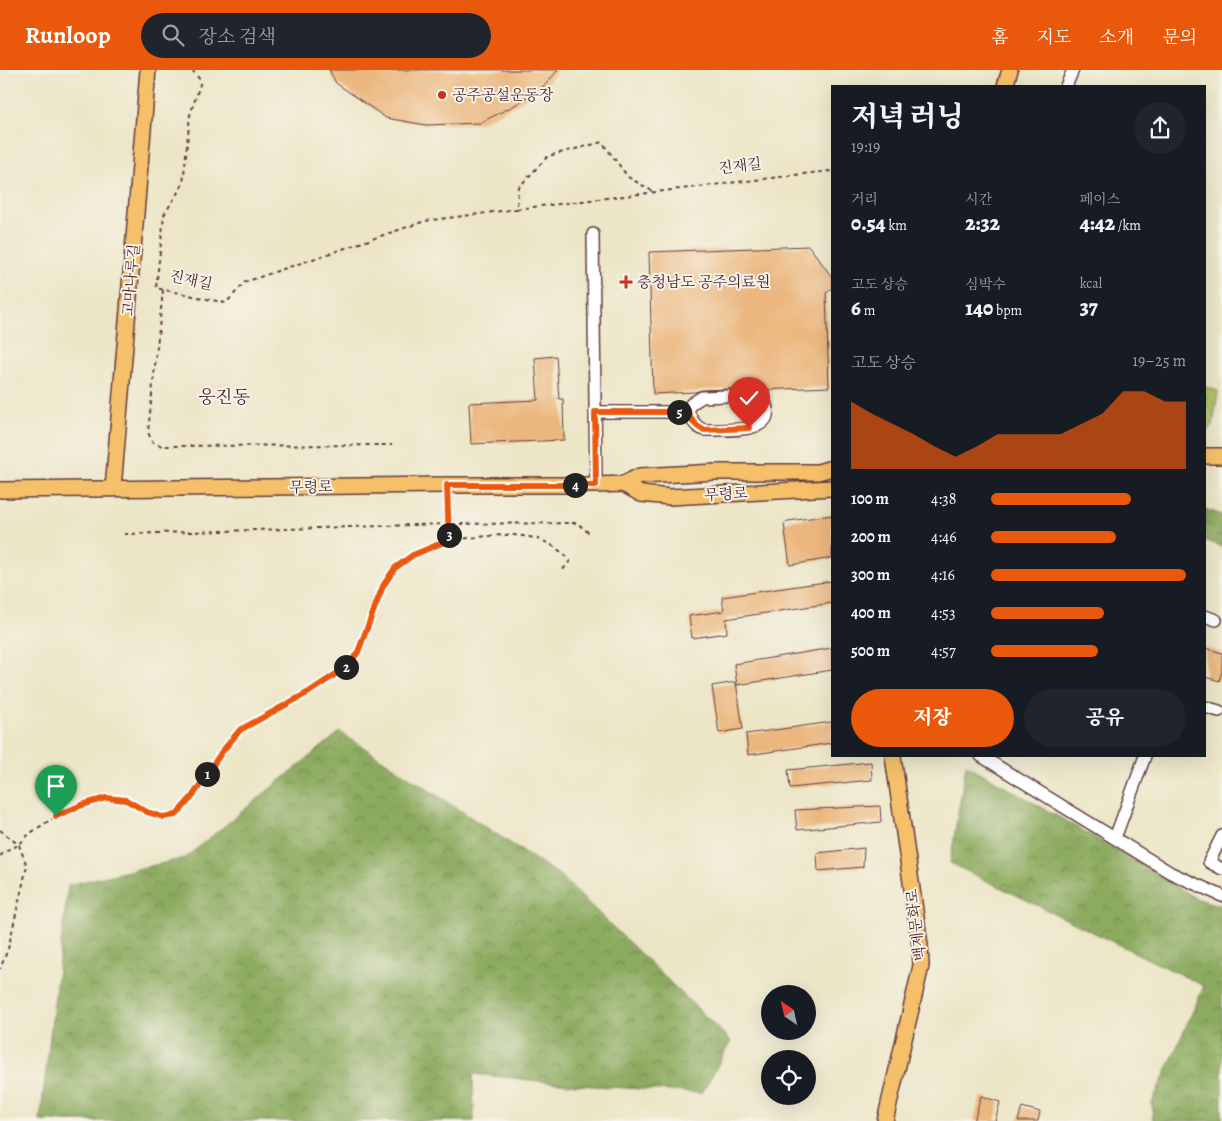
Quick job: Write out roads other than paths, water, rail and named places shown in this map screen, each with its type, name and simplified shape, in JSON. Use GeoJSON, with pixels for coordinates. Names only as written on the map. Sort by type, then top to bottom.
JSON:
{"type":"FeatureCollection","features":[{"type":"Feature","properties":{"kind":"main road","name":"고마나루길"},"geometry":{"type":"LineString","coordinates":[[113,489],[148,70]]}},
{"type":"Feature","properties":{"kind":"main road"},"geometry":{"type":"LineString","coordinates":[[1005,85],[1010,70]]}},
{"type":"Feature","properties":{"kind":"main road"},"geometry":{"type":"LineString","coordinates":[[1206,456],[1222,456]]}},
{"type":"Feature","properties":{"kind":"main road","name":"무령로"},"geometry":{"type":"LineString","coordinates":[[0,490],[596,485],[623,484],[640,476],[716,472],[818,472],[831,468]]}},
{"type":"Feature","properties":{"kind":"main road","name":"무령로"},"geometry":{"type":"LineString","coordinates":[[623,484],[641,494],[670,497],[831,488]]}},
{"type":"Feature","properties":{"kind":"main road","name":"백제문화로"},"geometry":{"type":"LineString","coordinates":[[885,1121],[921,966],[920,945],[893,757]]}},
{"type":"Feature","properties":{"kind":"street"},"geometry":{"type":"LineString","coordinates":[[1066,85],[1073,70]]}},
{"type":"Feature","properties":{"kind":"street"},"geometry":{"type":"LineString","coordinates":[[593,234],[596,485]]}},
{"type":"Feature","properties":{"kind":"street"},"geometry":{"type":"LineString","coordinates":[[754,395],[762,399],[767,406],[768,412],[766,420],[758,426],[704,430],[692,421],[688,412],[691,404],[702,397],[754,395]]}},
{"type":"Feature","properties":{"kind":"street"},"geometry":{"type":"LineString","coordinates":[[595,412],[688,412]]}},
{"type":"Feature","properties":{"kind":"street"},"geometry":{"type":"LineString","coordinates":[[1206,707],[1219,711]]}},
{"type":"Feature","properties":{"kind":"street"},"geometry":{"type":"LineString","coordinates":[[983,757],[1171,872],[1222,896]]}},
{"type":"Feature","properties":{"kind":"street"},"geometry":{"type":"LineString","coordinates":[[1115,838],[1145,757]]}},
{"type":"Feature","properties":{"kind":"street"},"geometry":{"type":"LineString","coordinates":[[1222,836],[1209,862],[1222,869]]}},
{"type":"Feature","properties":{"kind":"place","name":"공주공설운동장"},"geometry":{"type":"Point","coordinates":[442,95]}},
{"type":"Feature","properties":{"kind":"place","name":"충청남도 공주의료원"},"geometry":{"type":"Point","coordinates":[626,282]}},
{"type":"Feature","properties":{"kind":"district","name":"웅진동"},"geometry":{"type":"Point","coordinates":[224,397]}}]}
